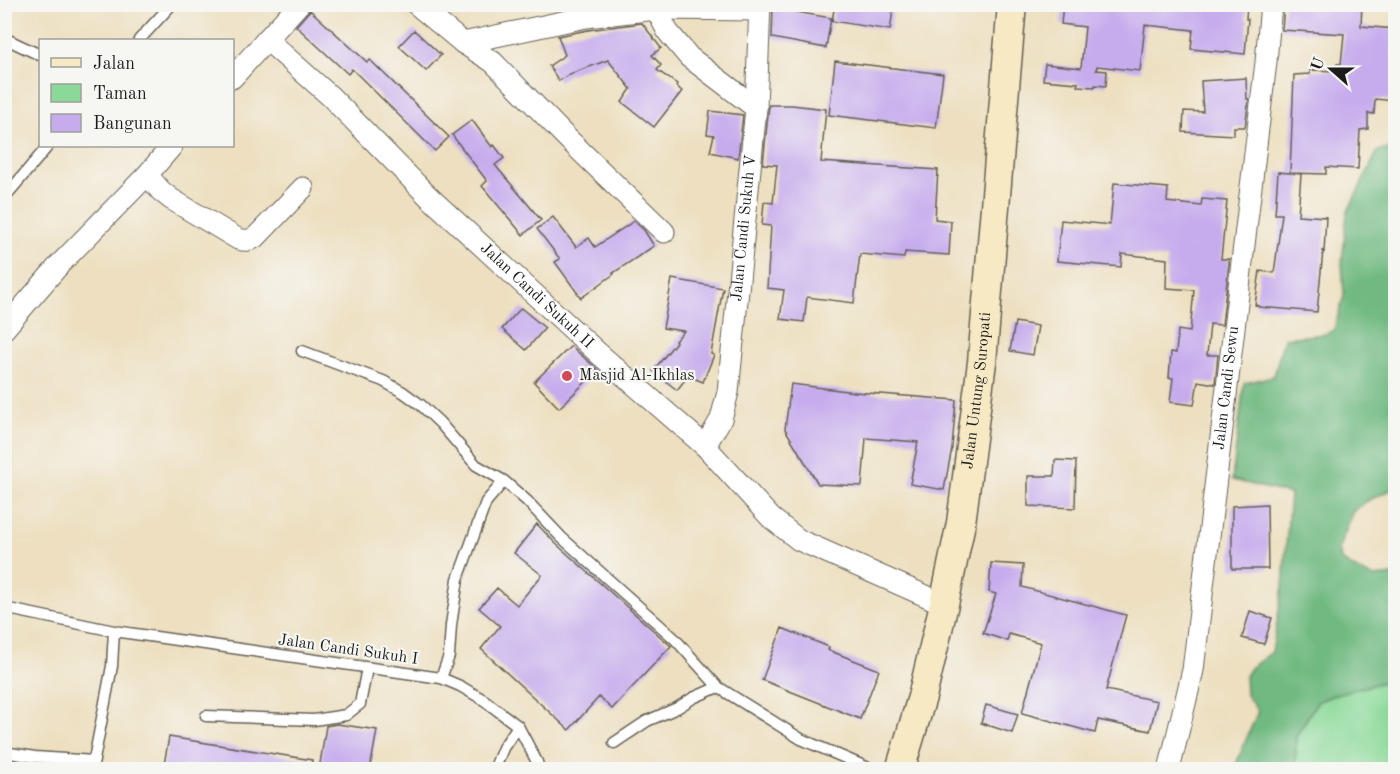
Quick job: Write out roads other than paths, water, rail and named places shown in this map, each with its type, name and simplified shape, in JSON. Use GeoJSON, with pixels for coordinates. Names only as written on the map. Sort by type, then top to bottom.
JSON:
{"type":"FeatureCollection","features":[{"type":"Feature","properties":{"kind":"main road","name":"Jalan Untung Suropati"},"geometry":{"type":"LineString","coordinates":[[900,770],[922,697],[961,523],[982,362],[1012,4]]}},
{"type":"Feature","properties":{"kind":"street"},"geometry":{"type":"LineString","coordinates":[[234,76],[299,4]]}},
{"type":"Feature","properties":{"kind":"street"},"geometry":{"type":"LineString","coordinates":[[416,4],[463,43],[494,62],[566,137],[664,232]]}},
{"type":"Feature","properties":{"kind":"street","name":"Jalan Candi Sewu"},"geometry":{"type":"LineString","coordinates":[[1169,770],[1194,670],[1265,74],[1271,4]]}},
{"type":"Feature","properties":{"kind":"street"},"geometry":{"type":"LineString","coordinates":[[463,43],[586,17],[657,9],[760,7]]}},
{"type":"Feature","properties":{"kind":"street","name":"Jalan Candi Sukuh V"},"geometry":{"type":"LineString","coordinates":[[705,446],[721,419],[728,392],[756,108],[760,7]]}},
{"type":"Feature","properties":{"kind":"street"},"geometry":{"type":"LineString","coordinates":[[657,9],[668,32],[689,57],[756,108]]}},
{"type":"Feature","properties":{"kind":"street","name":"Jalan Candi Sukuh II"},"geometry":{"type":"LineString","coordinates":[[267,40],[330,96],[428,196],[538,298],[705,446],[771,518],[799,540],[944,604]]}},
{"type":"Feature","properties":{"kind":"street"},"geometry":{"type":"LineString","coordinates":[[4,329],[60,264],[171,147]]}},
{"type":"Feature","properties":{"kind":"street"},"geometry":{"type":"LineString","coordinates":[[147,175],[160,191],[171,199],[228,234],[246,241],[256,236],[303,188]]}},
{"type":"Feature","properties":{"kind":"lane"},"geometry":{"type":"LineString","coordinates":[[140,39],[172,4]]}},
{"type":"Feature","properties":{"kind":"lane"},"geometry":{"type":"LineString","coordinates":[[4,38],[39,55]]}},
{"type":"Feature","properties":{"kind":"lane"},"geometry":{"type":"LineString","coordinates":[[4,198],[47,147]]}},
{"type":"Feature","properties":{"kind":"lane"},"geometry":{"type":"LineString","coordinates":[[302,351],[383,381],[422,405],[476,465],[504,481],[527,501],[561,537],[675,639],[718,687],[801,739],[873,770]]}},
{"type":"Feature","properties":{"kind":"lane"},"geometry":{"type":"LineString","coordinates":[[441,678],[447,661],[458,579],[486,502],[504,481]]}},
{"type":"Feature","properties":{"kind":"lane","name":"Jalan Candi Sukuh I"},"geometry":{"type":"LineString","coordinates":[[4,608],[114,631],[441,678],[484,700],[518,726],[539,770]]}},
{"type":"Feature","properties":{"kind":"lane"},"geometry":{"type":"LineString","coordinates":[[4,752],[93,765],[112,666],[114,631]]}},
{"type":"Feature","properties":{"kind":"lane"},"geometry":{"type":"LineString","coordinates":[[206,716],[314,720],[346,715],[360,704],[367,668]]}},
{"type":"Feature","properties":{"kind":"lane"},"geometry":{"type":"LineString","coordinates":[[614,743],[647,721],[718,687]]}},
{"type":"Feature","properties":{"kind":"lane"},"geometry":{"type":"LineString","coordinates":[[494,770],[503,748],[518,726]]}},
{"type":"Feature","properties":{"kind":"place","name":"Masjid Al-Ikhlas"},"geometry":{"type":"Point","coordinates":[567,376]}}]}
